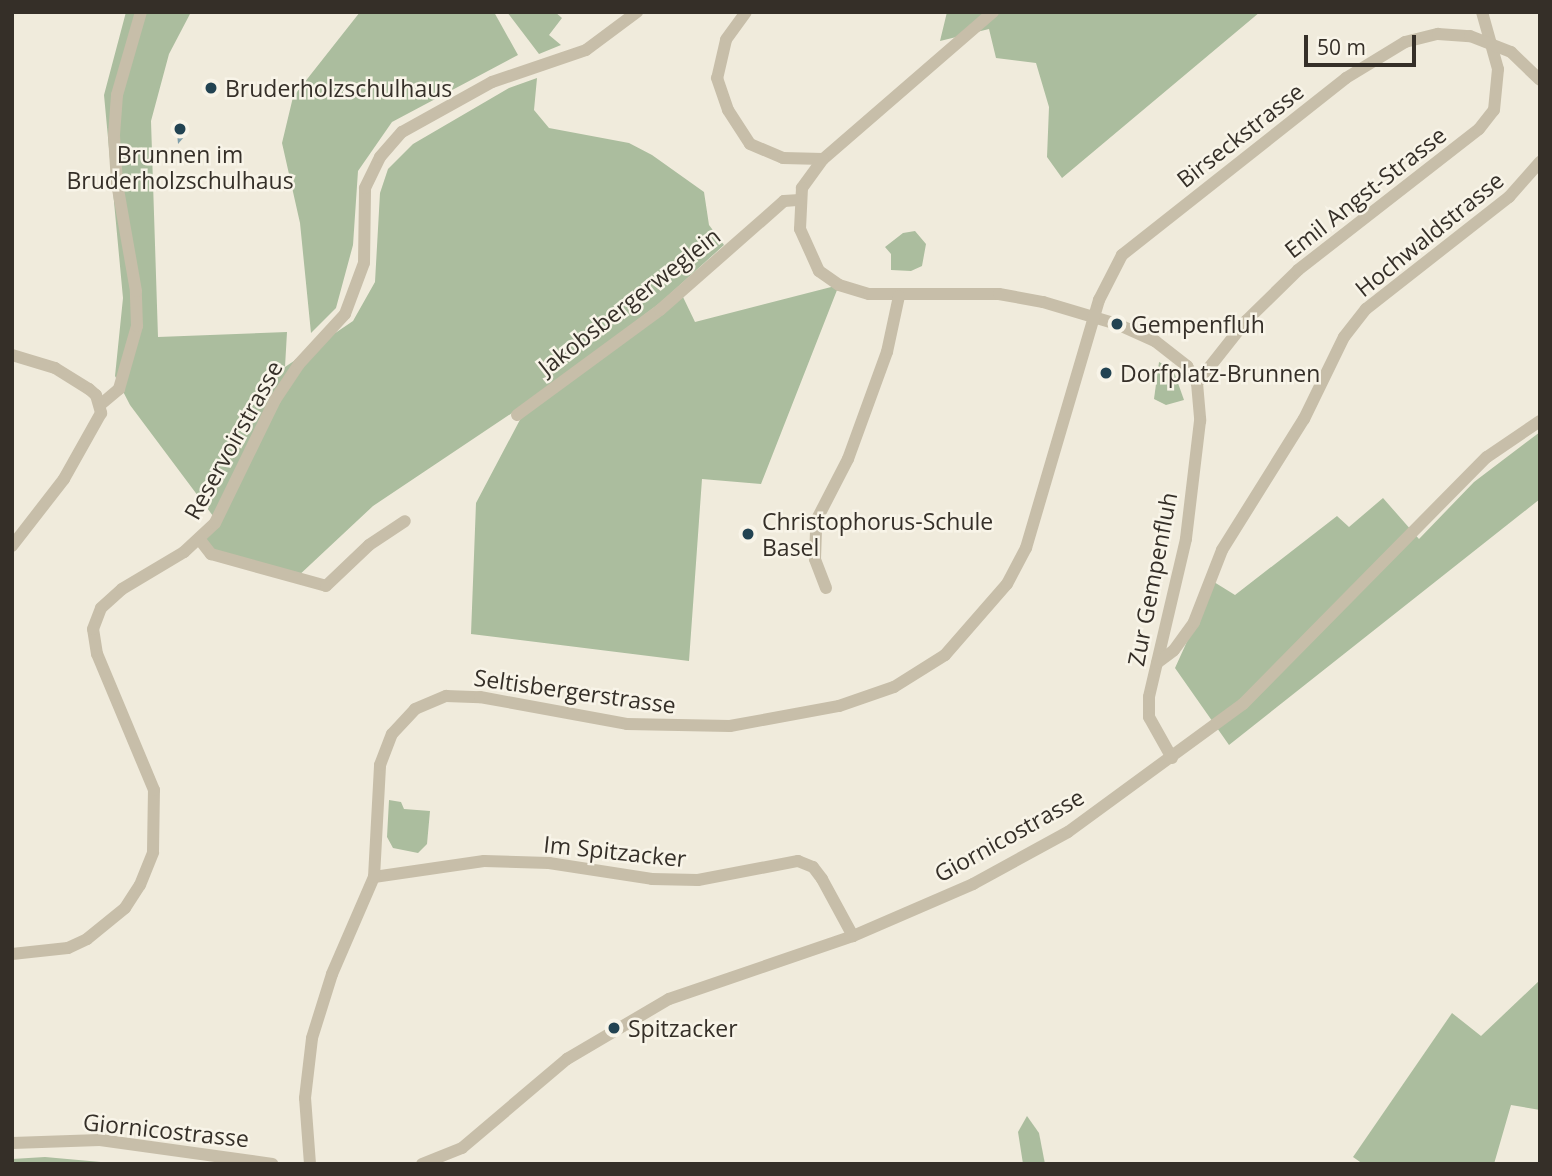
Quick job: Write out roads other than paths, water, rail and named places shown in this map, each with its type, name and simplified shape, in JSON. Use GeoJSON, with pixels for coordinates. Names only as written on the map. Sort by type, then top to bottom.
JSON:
{"type":"FeatureCollection","features":[{"type":"Feature","properties":{"kind":"street"},"geometry":{"type":"LineString","coordinates":[[100,405],[119,389],[137,326],[136,291],[117,183],[114,135],[117,95],[141,12]]}},
{"type":"Feature","properties":{"kind":"street","name":"Reservoirstrasse"},"geometry":{"type":"LineString","coordinates":[[12,954],[68,948],[87,939],[125,908],[140,885],[153,852],[154,790],[97,654],[93,629],[101,608],[122,589],[200,540],[215,523],[275,400],[299,364],[345,314],[358,290],[364,263],[365,188],[380,157],[402,132],[492,82],[586,50],[636,12]]}},
{"type":"Feature","properties":{"kind":"street"},"geometry":{"type":"LineString","coordinates":[[746,12],[726,40],[717,78],[728,110],[750,144],[783,158],[823,159]]}},
{"type":"Feature","properties":{"kind":"street"},"geometry":{"type":"LineString","coordinates":[[993,12],[823,159],[808,177],[800,200],[800,229],[819,271],[839,285],[869,294],[999,294],[1094,316],[1177,354],[1197,383]]}},
{"type":"Feature","properties":{"kind":"street","name":"Emil Angst-Strasse"},"geometry":{"type":"LineString","coordinates":[[1197,383],[1246,321],[1298,270],[1479,129],[1499,94],[1492,43],[1482,12]]}},
{"type":"Feature","properties":{"kind":"street","name":"Birseckstrasse"},"geometry":{"type":"LineString","coordinates":[[1094,316],[1122,255],[1346,78],[1405,42],[1438,34],[1492,43]]}},
{"type":"Feature","properties":{"kind":"street"},"geometry":{"type":"LineString","coordinates":[[1492,43],[1511,52],[1540,80]]}},
{"type":"Feature","properties":{"kind":"street","name":"Hochwaldstrasse"},"geometry":{"type":"LineString","coordinates":[[1157,663],[1174,650],[1194,622],[1222,550],[1304,419],[1344,337],[1366,309],[1509,197],[1540,162]]}},
{"type":"Feature","properties":{"kind":"street","name":"Jakobsbergerweglein"},"geometry":{"type":"LineString","coordinates":[[517,415],[660,310],[784,201],[800,200]]}},
{"type":"Feature","properties":{"kind":"street"},"geometry":{"type":"LineString","coordinates":[[826,588],[815,559],[816,521],[848,459],[887,352],[899,296]]}},
{"type":"Feature","properties":{"kind":"street","name":"Seltisbergerstrasse"},"geometry":{"type":"LineString","coordinates":[[310,1164],[305,1098],[312,1038],[332,974],[374,877],[380,765],[392,734],[415,709],[446,696],[480,697],[627,724],[730,726],[839,706],[894,687],[945,655],[1000,595],[1026,548],[1094,316]]}},
{"type":"Feature","properties":{"kind":"street"},"geometry":{"type":"LineString","coordinates":[[12,355],[55,368],[96,395],[100,405],[100,422],[64,479],[12,546]]}},
{"type":"Feature","properties":{"kind":"street","name":"Zur Gempenfluh"},"geometry":{"type":"LineString","coordinates":[[1172,758],[1149,717],[1157,663],[1186,539],[1200,421],[1197,383]]}},
{"type":"Feature","properties":{"kind":"street","name":"Giornicostrasse"},"geometry":{"type":"LineString","coordinates":[[422,1164],[462,1149],[567,1059],[619,1025],[724,976],[853,936],[973,884],[1068,832],[1243,704],[1487,457],[1540,421]]}},
{"type":"Feature","properties":{"kind":"street"},"geometry":{"type":"LineString","coordinates":[[200,540],[211,554],[326,586],[369,545],[405,521]]}},
{"type":"Feature","properties":{"kind":"street","name":"Im Spitzacker"},"geometry":{"type":"LineString","coordinates":[[374,877],[484,861],[550,863],[652,879],[698,880],[797,861],[813,867],[822,879],[853,936]]}},
{"type":"Feature","properties":{"kind":"street","name":"Giornicostrasse"},"geometry":{"type":"LineString","coordinates":[[12,1143],[100,1140],[272,1164]]}},
{"type":"Feature","properties":{"kind":"water","name":"Brunnen im Bruderholzschulhaus"},"geometry":{"type":"Polygon","coordinates":[[[176,121],[186,122],[184,137],[178,144],[176,121]]]}},
{"type":"Feature","properties":{"kind":"place","name":"Bruderholzschulhaus"},"geometry":{"type":"Point","coordinates":[211,88]}},
{"type":"Feature","properties":{"kind":"place","name":"Brunnen im Bruderholzschulhaus"},"geometry":{"type":"Point","coordinates":[180,129]}},
{"type":"Feature","properties":{"kind":"place","name":"Gempenfluh"},"geometry":{"type":"Point","coordinates":[1117,324]}},
{"type":"Feature","properties":{"kind":"place","name":"Dorfplatz-Brunnen"},"geometry":{"type":"Point","coordinates":[1106,373]}},
{"type":"Feature","properties":{"kind":"place","name":"Christophorus-Schule Basel"},"geometry":{"type":"Point","coordinates":[748,534]}},
{"type":"Feature","properties":{"kind":"place","name":"Spitzacker"},"geometry":{"type":"Point","coordinates":[614,1028]}}]}
